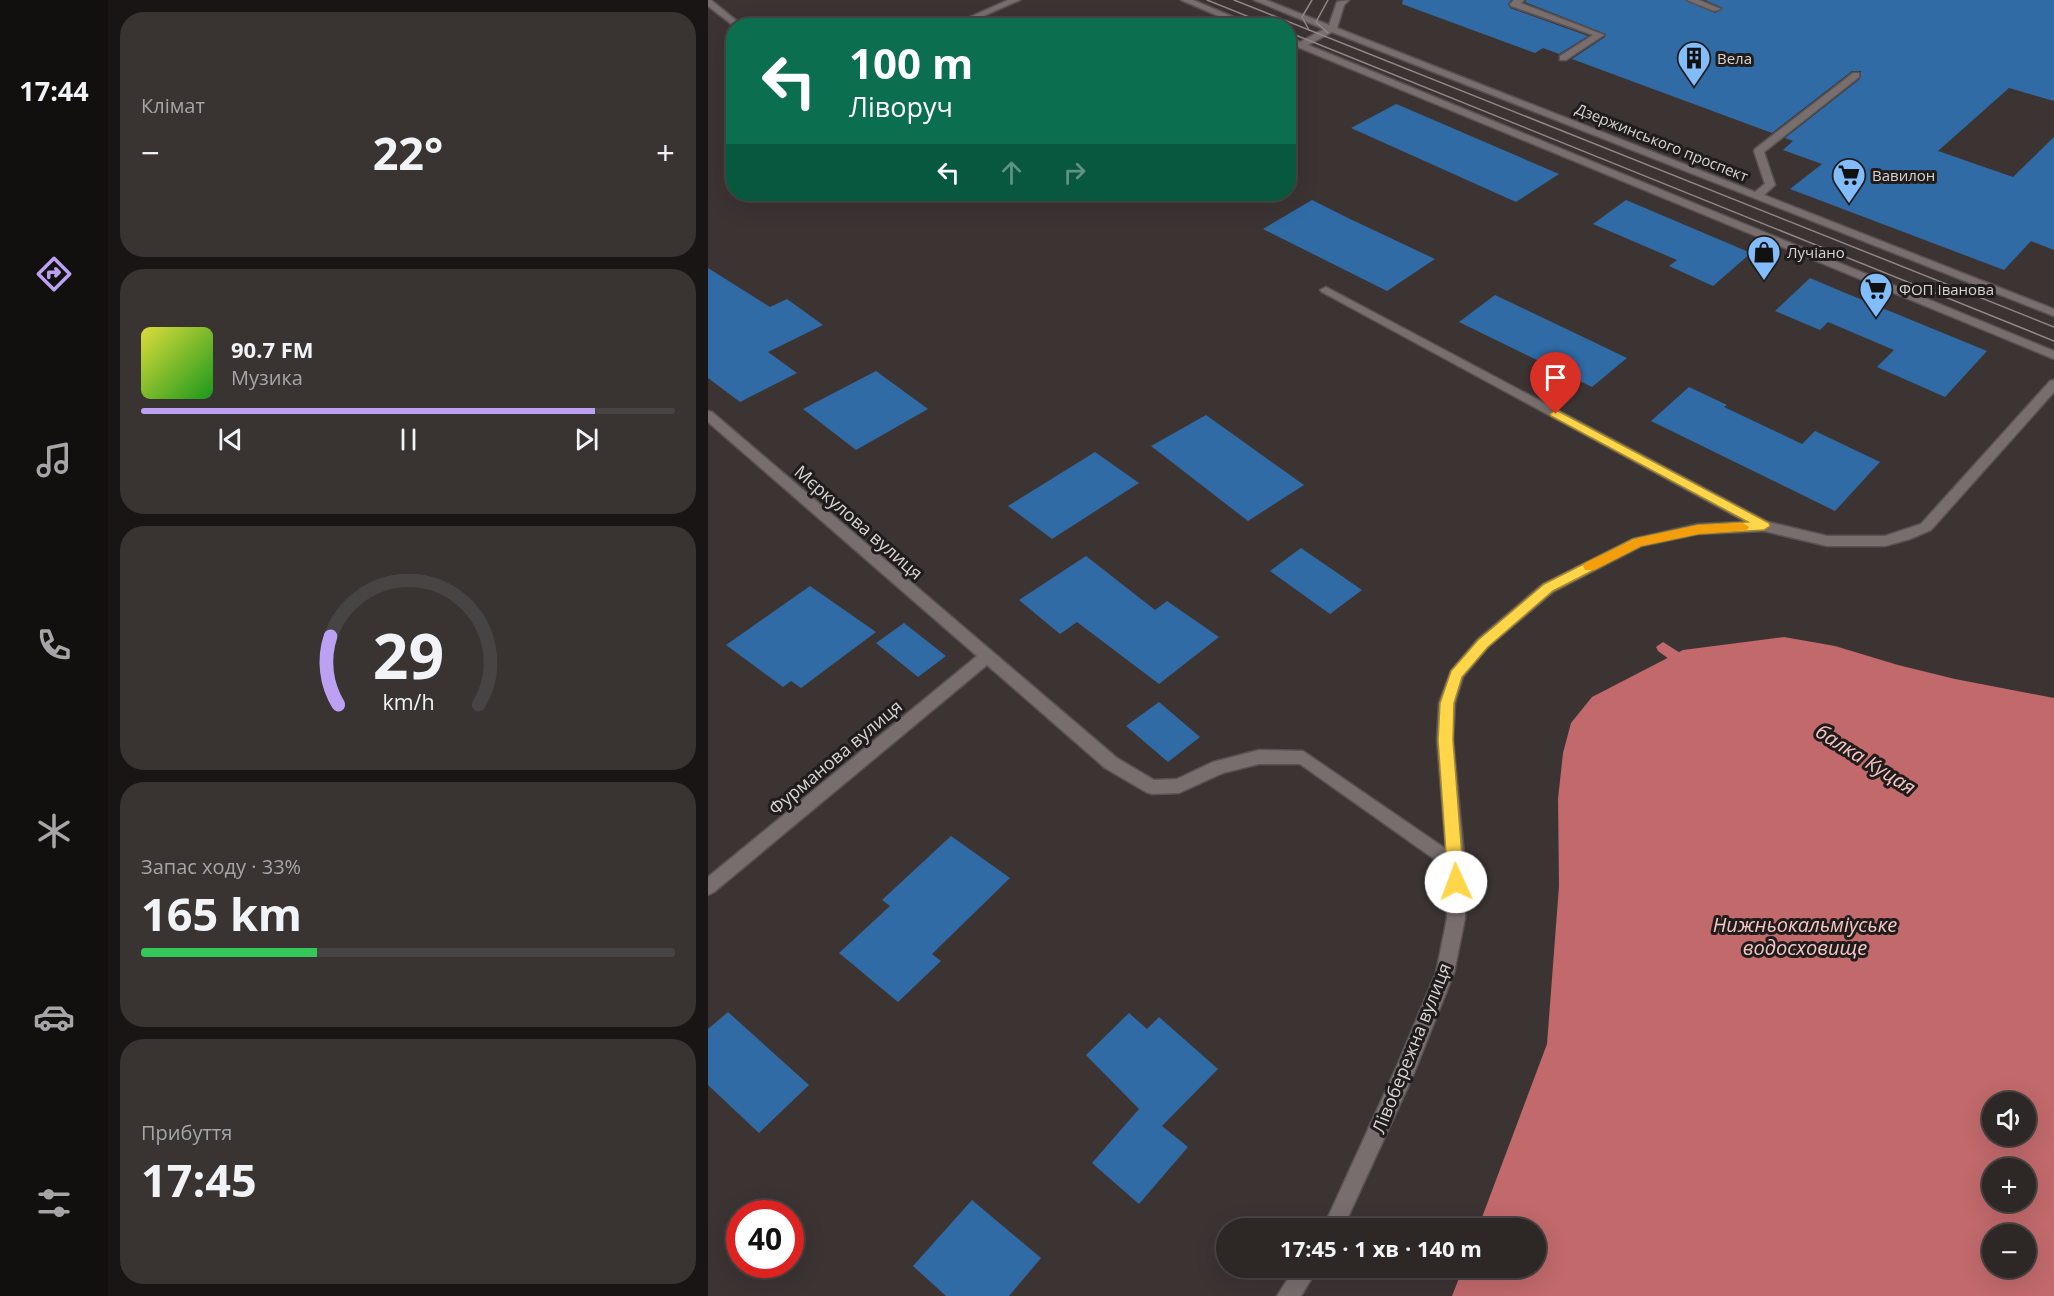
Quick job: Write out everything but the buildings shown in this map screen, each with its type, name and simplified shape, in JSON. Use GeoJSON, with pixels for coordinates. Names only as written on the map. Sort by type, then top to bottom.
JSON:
{"type":"FeatureCollection","features":[{"type":"Feature","properties":{"kind":"street"},"geometry":{"type":"LineString","coordinates":[[976,18],[974,17],[1016,0]]}},
{"type":"Feature","properties":{"kind":"street"},"geometry":{"type":"LineString","coordinates":[[1185,0],[1231,18]]}},
{"type":"Feature","properties":{"kind":"street","name":"Дзержинського проспект"},"geometry":{"type":"LineString","coordinates":[[1258,0],[2054,313]]}},
{"type":"Feature","properties":{"kind":"street"},"geometry":{"type":"LineString","coordinates":[[1301,45],[1333,28],[1340,4],[1345,0]]}},
{"type":"Feature","properties":{"kind":"street"},"geometry":{"type":"LineString","coordinates":[[1520,0],[1514,4],[1600,35],[1563,58]]}},
{"type":"Feature","properties":{"kind":"street"},"geometry":{"type":"LineString","coordinates":[[1691,0],[1717,9]]}},
{"type":"Feature","properties":{"kind":"street"},"geometry":{"type":"LineString","coordinates":[[708,2],[729,18]]}},
{"type":"Feature","properties":{"kind":"street"},"geometry":{"type":"LineString","coordinates":[[1296,43],[2054,356]]}},
{"type":"Feature","properties":{"kind":"street"},"geometry":{"type":"LineString","coordinates":[[1756,196],[1770,185],[1759,151],[1856,75]]}},
{"type":"Feature","properties":{"kind":"street"},"geometry":{"type":"LineString","coordinates":[[1326,290],[1764,526]]}},
{"type":"Feature","properties":{"kind":"street","name":"Лівобережна вулиця"},"geometry":{"type":"LineString","coordinates":[[1339,1218],[1405,1071],[1445,973],[1456,918],[1456,865],[1445,740],[1447,703],[1456,675],[1483,643],[1548,588],[1638,542],[1698,530],[1764,526],[1827,541],[1884,541],[1905,536],[1926,527],[2054,384]]}},
{"type":"Feature","properties":{"kind":"street","name":"Мєркулова вулиця"},"geometry":{"type":"LineString","coordinates":[[708,416],[1111,763],[1152,787],[1179,786],[1219,767],[1259,757],[1303,758],[1456,865]]}},
{"type":"Feature","properties":{"kind":"street","name":"Фурманова вулиця"},"geometry":{"type":"LineString","coordinates":[[708,887],[987,656]]}},
{"type":"Feature","properties":{"kind":"street"},"geometry":{"type":"LineString","coordinates":[[1288,1296],[1300,1278]]}},
{"type":"Feature","properties":{"kind":"water","name":"Нижньокальміуське водосховище"},"geometry":{"type":"Polygon","coordinates":[[[1784,637],[1835,646],[1955,679],[2054,698],[2054,1296],[1452,1296],[1459,1278],[1546,1278],[1546,1218],[1482,1218],[1547,1044],[1559,886],[1558,799],[1563,753],[1571,723],[1592,697],[1683,650],[1784,637]]]}},
{"type":"Feature","properties":{"kind":"waterway","name":"балка Куцая"},"geometry":{"type":"LineString","coordinates":[[1663,647],[1688,665]]}},
{"type":"Feature","properties":{"kind":"tram line"},"geometry":{"type":"LineString","coordinates":[[1207,0],[1252,18]]}},
{"type":"Feature","properties":{"kind":"tram line"},"geometry":{"type":"LineString","coordinates":[[1234,0],[1279,18]]}},
{"type":"Feature","properties":{"kind":"tram line"},"geometry":{"type":"LineString","coordinates":[[1309,30],[1302,17],[1312,0]]}},
{"type":"Feature","properties":{"kind":"tram line"},"geometry":{"type":"LineString","coordinates":[[1328,0],[1316,22],[1328,33]]}},
{"type":"Feature","properties":{"kind":"tram line"},"geometry":{"type":"LineString","coordinates":[[1296,25],[1309,30]]}},
{"type":"Feature","properties":{"kind":"tram line"},"geometry":{"type":"LineString","coordinates":[[1309,30],[2054,327]]}},
{"type":"Feature","properties":{"kind":"tram line"},"geometry":{"type":"LineString","coordinates":[[1296,35],[2054,341]]}},
{"type":"Feature","properties":{"kind":"slow traffic"},"geometry":{"type":"LineString","coordinates":[[1589,566],[1638,542],[1698,530],[1743,527]]}},
{"type":"Feature","properties":{"kind":"place","name":"Вела"},"geometry":{"type":"Point","coordinates":[1694,87]}},
{"type":"Feature","properties":{"kind":"place","name":"Вавилон"},"geometry":{"type":"Point","coordinates":[1849,204]}},
{"type":"Feature","properties":{"kind":"place","name":"Лучіано"},"geometry":{"type":"Point","coordinates":[1764,281]}},
{"type":"Feature","properties":{"kind":"place","name":"ФОП Іванова"},"geometry":{"type":"Point","coordinates":[1876,318]}},
{"type":"Feature","properties":{"kind":"route"},"geometry":{"type":"LineString","coordinates":[[1456,882],[1445,740],[1447,703],[1456,675],[1483,643],[1548,588],[1638,542],[1698,530],[1764,526],[1556,414]]}}]}
